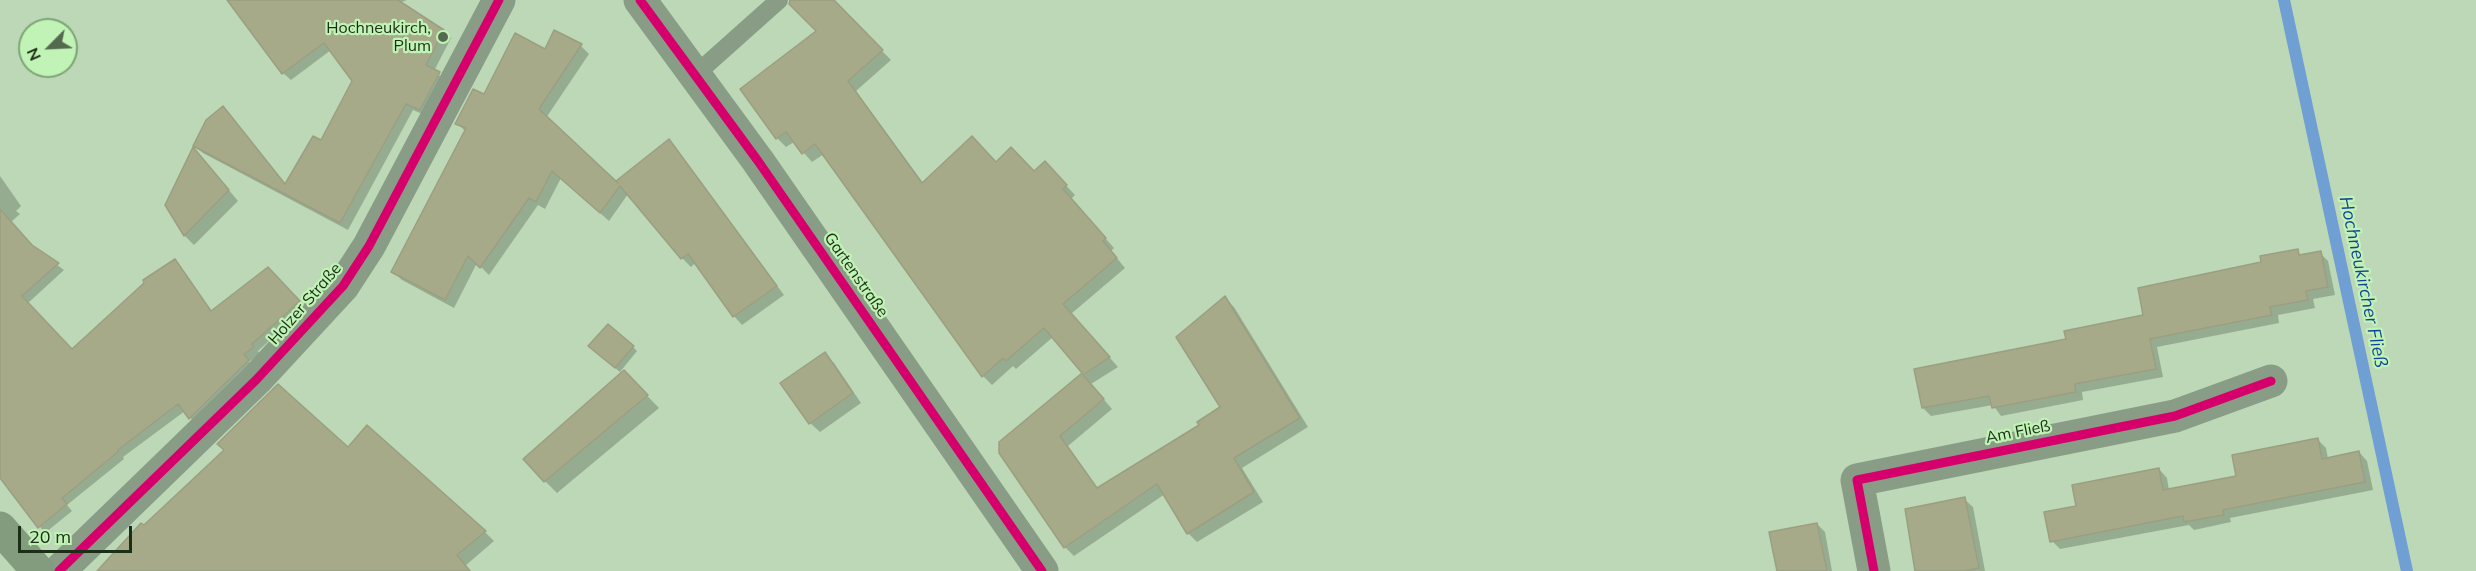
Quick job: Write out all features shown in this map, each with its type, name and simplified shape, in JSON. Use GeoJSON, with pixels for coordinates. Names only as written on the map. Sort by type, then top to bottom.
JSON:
{"type":"FeatureCollection","features":[{"type":"Feature","properties":{"kind":"street","name":"Holzer Straße"},"geometry":{"type":"LineString","coordinates":[[59,571],[256,380],[343,286],[369,246],[499,0]]}},
{"type":"Feature","properties":{"kind":"street","name":"Gartenstraße"},"geometry":{"type":"LineString","coordinates":[[640,0],[771,179],[1042,571]]}},
{"type":"Feature","properties":{"kind":"street","name":"Am Fließ"},"geometry":{"type":"LineString","coordinates":[[1874,571],[1857,480],[2175,416],[2271,381]]}},
{"type":"Feature","properties":{"kind":"street"},"geometry":{"type":"LineString","coordinates":[[0,528],[38,571]]}},
{"type":"Feature","properties":{"kind":"lane"},"geometry":{"type":"LineString","coordinates":[[695,75],[779,0]]}},
{"type":"Feature","properties":{"kind":"building"},"geometry":{"type":"Polygon","coordinates":[[[227,0],[398,0],[444,30],[426,65],[440,72],[420,110],[406,104],[340,223],[193,146],[206,120],[223,106],[285,184],[313,136],[321,140],[352,81],[324,43],[282,74],[227,0]]]}},
{"type":"Feature","properties":{"kind":"building"},"geometry":{"type":"Polygon","coordinates":[[[790,0],[834,0],[883,50],[848,81],[922,183],[972,136],[996,162],[1011,147],[1034,171],[1045,161],[1067,185],[1063,189],[1106,238],[1103,241],[1117,258],[1063,304],[1110,357],[1083,375],[1104,399],[1060,436],[1097,488],[1199,425],[1197,422],[1220,407],[1176,337],[1225,296],[1300,418],[1234,458],[1254,492],[1187,534],[1157,484],[1064,548],[999,453],[999,442],[1082,373],[1044,328],[1006,361],[1003,358],[982,377],[815,144],[802,154],[786,132],[776,139],[740,89],[816,31],[789,4],[790,0]]]}},
{"type":"Feature","properties":{"kind":"building"},"geometry":{"type":"Polygon","coordinates":[[[554,30],[582,44],[539,109],[618,183],[616,181],[669,139],[777,286],[733,317],[688,254],[681,259],[620,186],[600,213],[552,171],[536,202],[529,198],[480,268],[468,256],[445,300],[391,272],[466,128],[455,124],[473,89],[484,94],[515,33],[545,49],[554,30]]]}},
{"type":"Feature","properties":{"kind":"building"},"geometry":{"type":"Polygon","coordinates":[[[193,147],[229,190],[184,236],[165,205],[193,147]]]}},
{"type":"Feature","properties":{"kind":"building"},"geometry":{"type":"Polygon","coordinates":[[[0,209],[32,245],[59,263],[22,296],[72,349],[144,283],[143,280],[175,259],[211,311],[268,267],[300,301],[252,344],[254,347],[244,354],[249,360],[189,419],[178,404],[118,450],[62,498],[67,504],[38,528],[0,478],[0,209]]]}},
{"type":"Feature","properties":{"kind":"building"},"geometry":{"type":"Polygon","coordinates":[[[2298,249],[2299,255],[2321,251],[2328,287],[2306,291],[2308,300],[2270,307],[2272,315],[2150,339],[2156,369],[2075,384],[2076,392],[1992,408],[1989,396],[1922,408],[1914,369],[2066,339],[2064,331],[2143,315],[2138,288],[2261,262],[2260,256],[2298,249]]]}},
{"type":"Feature","properties":{"kind":"building"},"geometry":{"type":"Polygon","coordinates":[[[608,324],[634,346],[615,368],[588,346],[608,324]]]}},
{"type":"Feature","properties":{"kind":"building"},"geometry":{"type":"Polygon","coordinates":[[[825,352],[853,393],[809,424],[780,383],[825,352]]]}},
{"type":"Feature","properties":{"kind":"building"},"geometry":{"type":"Polygon","coordinates":[[[624,370],[648,395],[544,482],[523,459],[624,370]]]}},
{"type":"Feature","properties":{"kind":"building"},"geometry":{"type":"Polygon","coordinates":[[[278,384],[348,447],[367,425],[486,531],[457,555],[470,571],[97,571],[141,523],[144,525],[224,450],[217,444],[278,384]]]}},
{"type":"Feature","properties":{"kind":"building"},"geometry":{"type":"Polygon","coordinates":[[[2318,438],[2322,459],[2359,451],[2365,482],[2223,510],[2224,515],[2184,522],[2183,516],[2050,542],[2044,512],[2076,506],[2072,485],[2159,468],[2163,490],[2236,476],[2232,455],[2318,438]]]}},
{"type":"Feature","properties":{"kind":"building"},"geometry":{"type":"Polygon","coordinates":[[[1965,497],[1979,568],[1962,571],[1915,571],[1905,509],[1965,497]]]}},
{"type":"Feature","properties":{"kind":"building"},"geometry":{"type":"Polygon","coordinates":[[[1817,523],[1827,571],[1777,571],[1769,532],[1817,523]]]}},
{"type":"Feature","properties":{"kind":"waterway","name":"Hochneukircher Fließ"},"geometry":{"type":"LineString","coordinates":[[2284,0],[2407,571]]}},
{"type":"Feature","properties":{"kind":"cycle path"},"geometry":{"type":"LineString","coordinates":[[59,571],[256,380],[343,286],[369,246],[499,0]]}},
{"type":"Feature","properties":{"kind":"cycle path"},"geometry":{"type":"LineString","coordinates":[[640,0],[758,161],[1042,571]]}},
{"type":"Feature","properties":{"kind":"cycle path"},"geometry":{"type":"LineString","coordinates":[[1874,571],[1857,480],[2175,416],[2271,381]]}},
{"type":"Feature","properties":{"kind":"place","name":"Hochneukirch, Plum"},"geometry":{"type":"Point","coordinates":[443,37]}}]}
